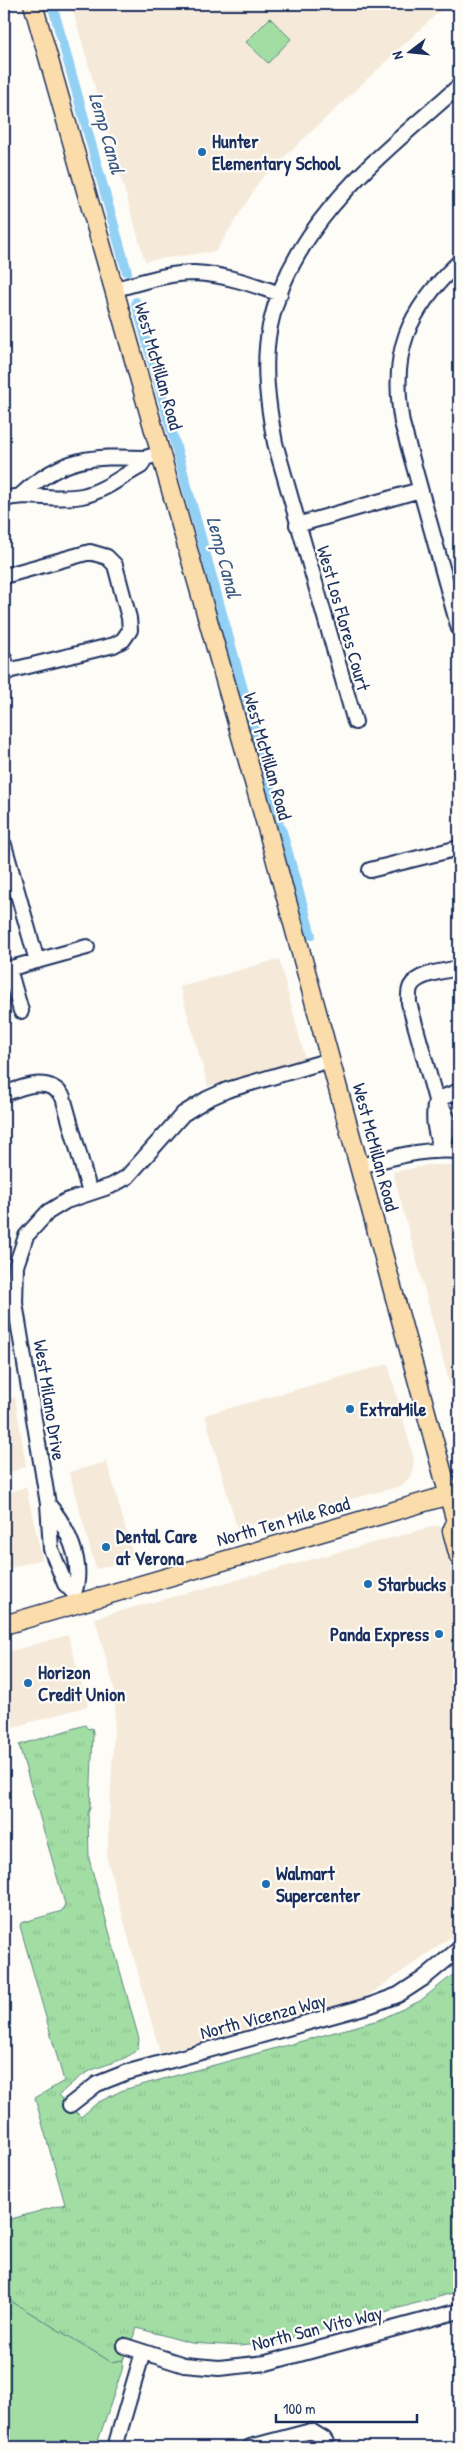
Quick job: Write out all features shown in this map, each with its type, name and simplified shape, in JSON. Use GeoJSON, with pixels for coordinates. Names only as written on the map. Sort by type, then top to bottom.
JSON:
{"type":"FeatureCollection","features":[{"type":"Feature","properties":{"kind":"main road","name":"West McMillan Road"},"geometry":{"type":"LineString","coordinates":[[33,4],[115,290],[153,456],[330,1060],[454,1493],[457,1524],[452,1531],[459,1557]]}},
{"type":"Feature","properties":{"kind":"main road","name":"North Ten Mile Road"},"geometry":{"type":"LineString","coordinates":[[4,1625],[75,1599],[454,1493]]}},
{"type":"Feature","properties":{"kind":"street","name":"West Los Flores Court"},"geometry":{"type":"LineString","coordinates":[[355,722],[275,444],[268,409],[266,374],[270,327],[285,278],[305,240],[328,210],[459,86]]}},
{"type":"Feature","properties":{"kind":"street"},"geometry":{"type":"LineString","coordinates":[[459,262],[430,292],[416,314],[402,345],[398,370],[398,399],[402,423],[459,629]]}},
{"type":"Feature","properties":{"kind":"street"},"geometry":{"type":"LineString","coordinates":[[115,290],[159,278],[192,273],[219,276],[280,294]]}},
{"type":"Feature","properties":{"kind":"street"},"geometry":{"type":"LineString","coordinates":[[21,494],[32,484],[74,462],[104,458],[153,456]]}},
{"type":"Feature","properties":{"kind":"street"},"geometry":{"type":"LineString","coordinates":[[4,499],[21,494],[51,498],[83,496],[141,466],[153,456]]}},
{"type":"Feature","properties":{"kind":"street"},"geometry":{"type":"LineString","coordinates":[[297,525],[420,490]]}},
{"type":"Feature","properties":{"kind":"street"},"geometry":{"type":"LineString","coordinates":[[4,576],[90,552],[107,557],[115,565],[129,618],[130,630],[123,640],[114,645],[5,675],[4,658]]}},
{"type":"Feature","properties":{"kind":"street"},"geometry":{"type":"LineString","coordinates":[[4,845],[36,961]]}},
{"type":"Feature","properties":{"kind":"street"},"geometry":{"type":"LineString","coordinates":[[370,870],[459,848]]}},
{"type":"Feature","properties":{"kind":"street"},"geometry":{"type":"LineString","coordinates":[[21,1011],[7,970],[87,947]]}},
{"type":"Feature","properties":{"kind":"street"},"geometry":{"type":"LineString","coordinates":[[441,1149],[435,1133],[433,1113],[436,1100],[409,1002],[411,986],[420,979],[459,968]]}},
{"type":"Feature","properties":{"kind":"street","name":"West Milano Drive"},"geometry":{"type":"LineString","coordinates":[[75,1599],[65,1584],[50,1549],[48,1504],[9,1304],[16,1266],[26,1236],[48,1212],[66,1201],[127,1177],[183,1114],[207,1099],[228,1090],[330,1060]]}},
{"type":"Feature","properties":{"kind":"street"},"geometry":{"type":"LineString","coordinates":[[4,1094],[40,1084],[53,1086],[58,1091],[63,1097],[90,1193]]}},
{"type":"Feature","properties":{"kind":"street"},"geometry":{"type":"LineString","coordinates":[[436,1100],[459,1091]]}},
{"type":"Feature","properties":{"kind":"street"},"geometry":{"type":"LineString","coordinates":[[360,1166],[405,1154],[441,1149],[459,1151]]}},
{"type":"Feature","properties":{"kind":"street","name":"West Milano Drive"},"geometry":{"type":"LineString","coordinates":[[48,1504],[61,1519],[72,1546],[78,1581],[75,1599]]}},
{"type":"Feature","properties":{"kind":"street","name":"North Vicenza Way"},"geometry":{"type":"LineString","coordinates":[[70,2105],[84,2092],[97,2084],[125,2073],[371,2005],[398,1995],[424,1978],[459,1949]]}},
{"type":"Feature","properties":{"kind":"street","name":"North San Vito Way"},"geometry":{"type":"LineString","coordinates":[[125,2346],[184,2365],[219,2368],[266,2363],[459,2311]]}},
{"type":"Feature","properties":{"kind":"street"},"geometry":{"type":"LineString","coordinates":[[115,2447],[143,2352]]}},
{"type":"Feature","properties":{"kind":"street"},"geometry":{"type":"LineString","coordinates":[[250,2447],[304,2432],[317,2433],[329,2447]]}},
{"type":"Feature","properties":{"kind":"shaded area","name":"Hunter Elementary School"},"geometry":{"type":"Polygon","coordinates":[[[71,4],[447,4],[261,179],[216,251],[145,261],[71,4]]]}},
{"type":"Feature","properties":{"kind":"shaded area"},"geometry":{"type":"Polygon","coordinates":[[[279,959],[305,1058],[208,1086],[180,987],[279,959]]]}},
{"type":"Feature","properties":{"kind":"shaded area"},"geometry":{"type":"Polygon","coordinates":[[[429,1165],[459,1165],[459,1419],[393,1172],[429,1165]]]}},
{"type":"Feature","properties":{"kind":"shaded area"},"geometry":{"type":"Polygon","coordinates":[[[388,1364],[414,1460],[412,1475],[401,1486],[237,1528],[205,1415],[388,1364]]]}},
{"type":"Feature","properties":{"kind":"shaded area"},"geometry":{"type":"Polygon","coordinates":[[[15,1397],[26,1466],[4,1475],[4,1401],[15,1397]]]}},
{"type":"Feature","properties":{"kind":"shaded area"},"geometry":{"type":"Polygon","coordinates":[[[107,1462],[134,1559],[96,1569],[69,1472],[107,1462]]]}},
{"type":"Feature","properties":{"kind":"shaded area"},"geometry":{"type":"Polygon","coordinates":[[[26,1487],[42,1559],[4,1570],[4,1494],[26,1487]]]}},
{"type":"Feature","properties":{"kind":"shaded area"},"geometry":{"type":"Polygon","coordinates":[[[439,1525],[459,1599],[459,1931],[366,1997],[160,2053],[107,1859],[116,1695],[95,1618],[439,1525]]]}},
{"type":"Feature","properties":{"kind":"shaded area"},"geometry":{"type":"Polygon","coordinates":[[[68,1635],[88,1706],[10,1728],[4,1706],[4,1653],[68,1635]]]}},
{"type":"Feature","properties":{"kind":"green space"},"geometry":{"type":"Polygon","coordinates":[[[270,18],[291,39],[268,63],[246,42],[270,18]]]}},
{"type":"Feature","properties":{"kind":"green space"},"geometry":{"type":"Polygon","coordinates":[[[85,1725],[88,1729],[92,1728],[93,1732],[90,1808],[88,1813],[89,1859],[139,2039],[138,2047],[130,2055],[90,2071],[59,2095],[81,2117],[97,2103],[123,2090],[379,2020],[420,2001],[459,1970],[459,2288],[453,2293],[280,2341],[240,2346],[191,2343],[137,2328],[123,2360],[111,2362],[9,2300],[4,2299],[4,2221],[65,2204],[35,2098],[64,2081],[20,1926],[21,1923],[62,1911],[65,1904],[19,1745],[85,1725]]]}},
{"type":"Feature","properties":{"kind":"green space"},"geometry":{"type":"Polygon","coordinates":[[[4,2299],[9,2300],[111,2362],[123,2360],[122,2370],[96,2447],[4,2447],[4,2299]]]}},
{"type":"Feature","properties":{"kind":"waterway","name":"Lemp Canal"},"geometry":{"type":"LineString","coordinates":[[52,4],[127,272]]}},
{"type":"Feature","properties":{"kind":"waterway","name":"Lemp Canal"},"geometry":{"type":"LineString","coordinates":[[136,302],[279,820]]}},
{"type":"Feature","properties":{"kind":"waterway","name":"Lemp Canal"},"geometry":{"type":"LineString","coordinates":[[281,828],[311,935]]}},
{"type":"Feature","properties":{"kind":"place","name":"Hunter Elementary School"},"geometry":{"type":"Point","coordinates":[202,152]}},
{"type":"Feature","properties":{"kind":"place","name":"ExtraMile"},"geometry":{"type":"Point","coordinates":[350,1409]}},
{"type":"Feature","properties":{"kind":"place","name":"Dental Care at Verona"},"geometry":{"type":"Point","coordinates":[106,1547]}},
{"type":"Feature","properties":{"kind":"place","name":"Starbucks"},"geometry":{"type":"Point","coordinates":[368,1584]}},
{"type":"Feature","properties":{"kind":"place","name":"Panda Express"},"geometry":{"type":"Point","coordinates":[439,1634]}},
{"type":"Feature","properties":{"kind":"place","name":"Horizon Credit Union"},"geometry":{"type":"Point","coordinates":[28,1683]}},
{"type":"Feature","properties":{"kind":"place","name":"Walmart Supercenter"},"geometry":{"type":"Point","coordinates":[266,1884]}}]}
